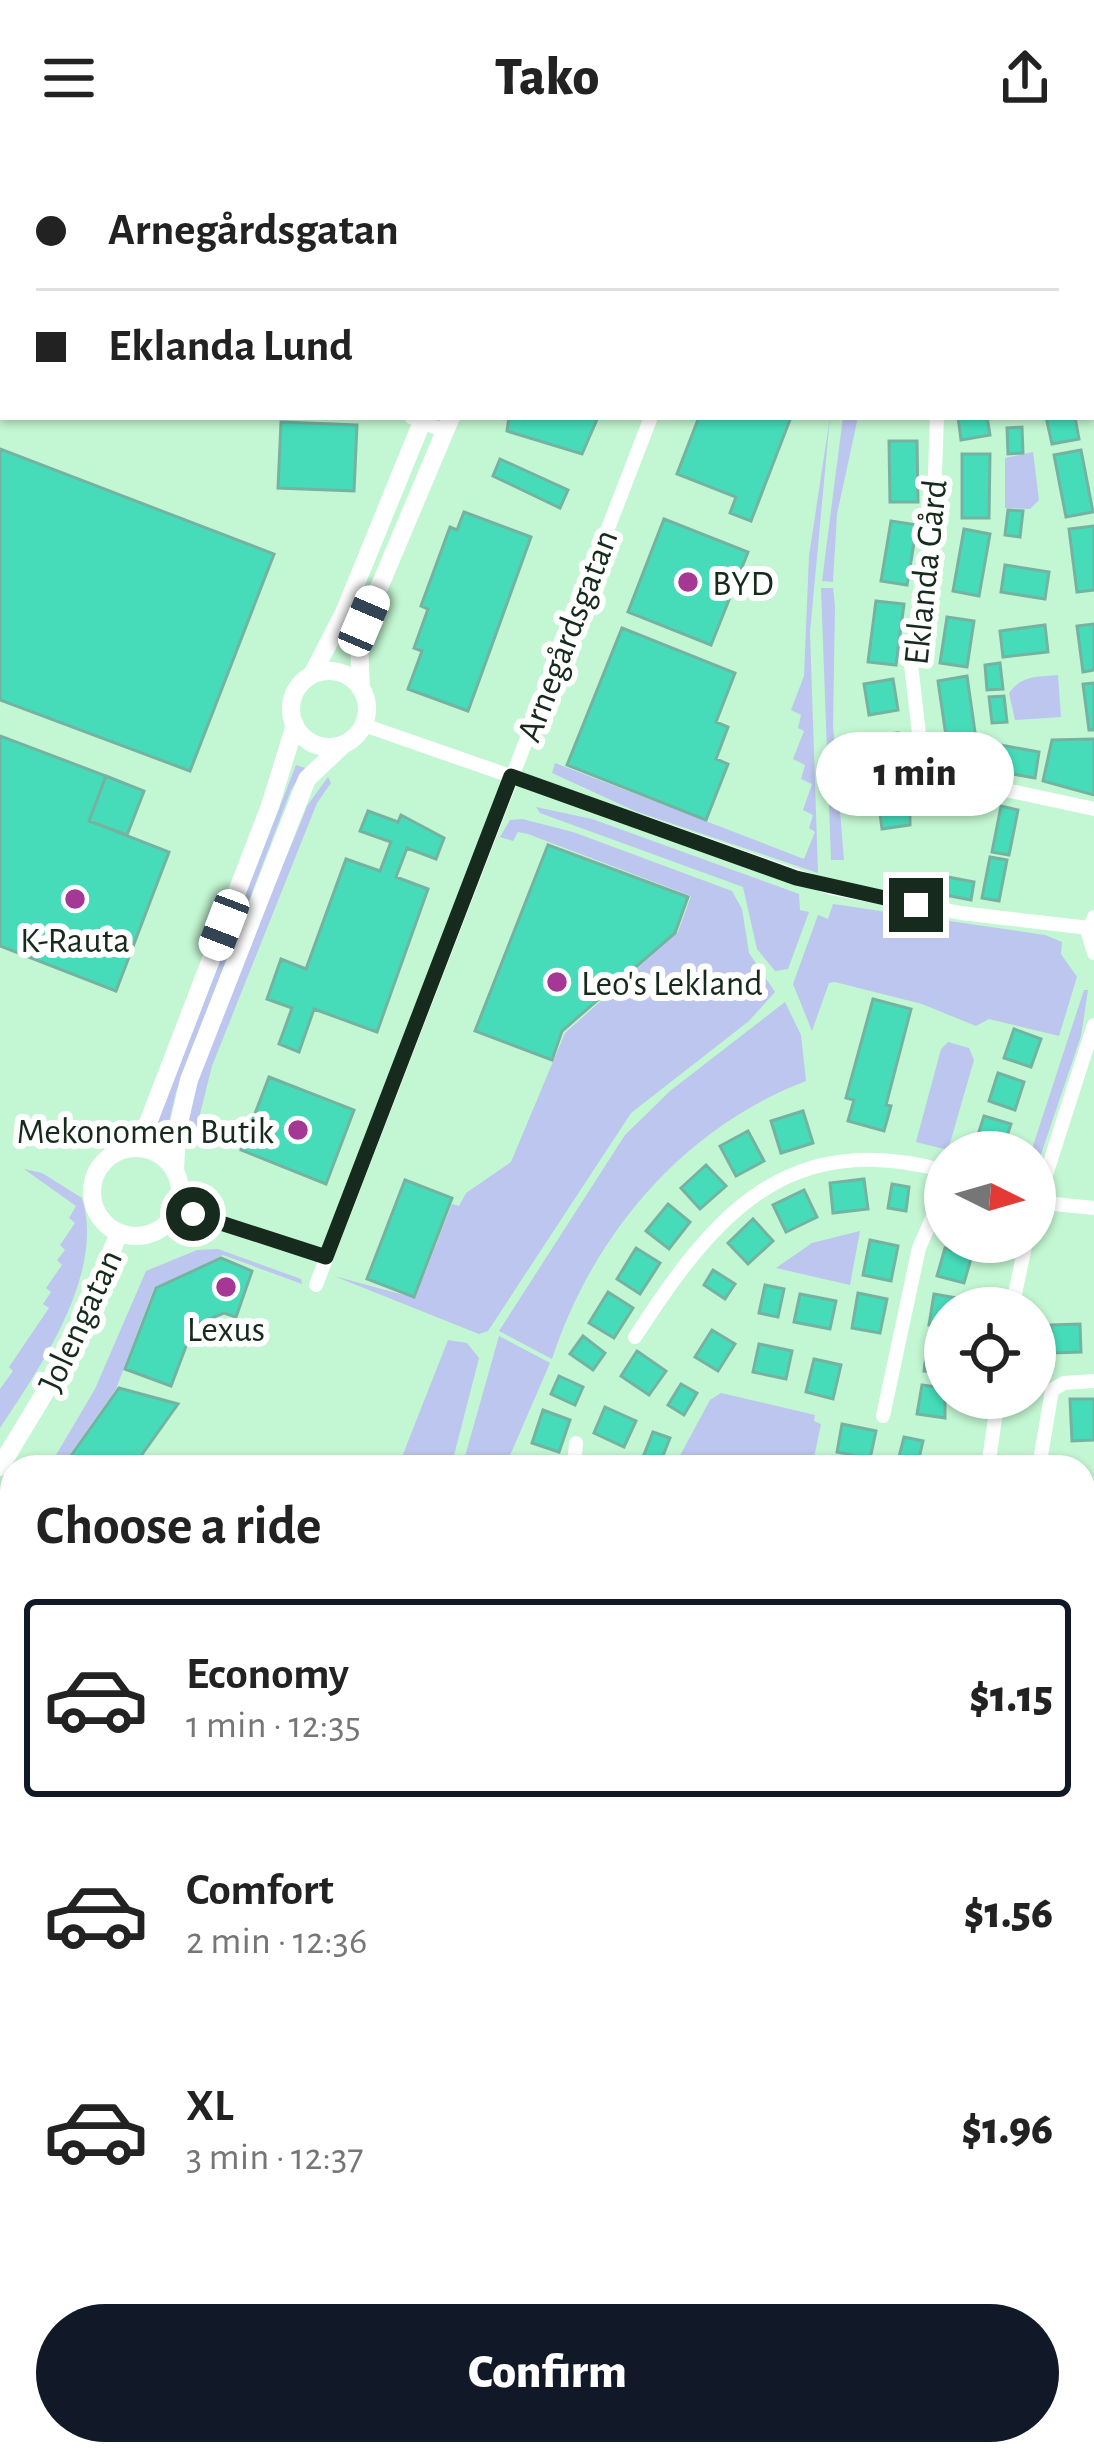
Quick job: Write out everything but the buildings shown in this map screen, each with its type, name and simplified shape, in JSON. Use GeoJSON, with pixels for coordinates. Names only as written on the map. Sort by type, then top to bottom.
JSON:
{"type":"FeatureCollection","features":[{"type":"Feature","properties":{"kind":"street"},"geometry":{"type":"LineString","coordinates":[[419,420],[344,613],[312,675],[294,697],[295,725],[270,806],[148,1124],[130,1148],[109,1158],[92,1185],[99,1217],[119,1233],[153,1234],[177,1209],[177,1132],[189,1080],[307,779],[364,725],[367,710],[359,644],[364,621],[448,424]]}},
{"type":"Feature","properties":{"kind":"street","name":"Arnegårdsgatan"},"geometry":{"type":"LineString","coordinates":[[316,1285],[650,420]]}},
{"type":"Feature","properties":{"kind":"street","name":"Eklanda Gård"},"geometry":{"type":"LineString","coordinates":[[937,420],[933,530],[911,675],[922,760],[941,776],[1094,809]]}},
{"type":"Feature","properties":{"kind":"street"},"geometry":{"type":"LineString","coordinates":[[312,675],[340,673],[361,688]]}},
{"type":"Feature","properties":{"kind":"street"},"geometry":{"type":"LineString","coordinates":[[295,725],[316,744],[344,744]]}},
{"type":"Feature","properties":{"kind":"street"},"geometry":{"type":"LineString","coordinates":[[364,725],[671,836],[831,888],[961,913],[1092,923],[1094,953]]}},
{"type":"Feature","properties":{"kind":"street"},"geometry":{"type":"LineString","coordinates":[[1056,1142],[1094,1025]]}},
{"type":"Feature","properties":{"kind":"street"},"geometry":{"type":"LineString","coordinates":[[130,1148],[156,1153],[175,1171]]}},
{"type":"Feature","properties":{"kind":"street"},"geometry":{"type":"LineString","coordinates":[[635,1337],[709,1232],[776,1181],[837,1161],[904,1160],[924,1165]]}},
{"type":"Feature","properties":{"kind":"street"},"geometry":{"type":"LineString","coordinates":[[1056,1205],[1094,1208]]}},
{"type":"Feature","properties":{"kind":"street"},"geometry":{"type":"LineString","coordinates":[[177,1209],[326,1257]]}},
{"type":"Feature","properties":{"kind":"street","name":"Jolengatan"},"geometry":{"type":"LineString","coordinates":[[7,1455],[73,1346],[119,1233]]}},
{"type":"Feature","properties":{"kind":"street"},"geometry":{"type":"LineString","coordinates":[[883,1415],[924,1237]]}},
{"type":"Feature","properties":{"kind":"street"},"geometry":{"type":"LineString","coordinates":[[1041,1455],[1052,1390],[1064,1383],[1094,1381]]}},
{"type":"Feature","properties":{"kind":"street"},"geometry":{"type":"LineString","coordinates":[[990,1455],[995,1419]]}},
{"type":"Feature","properties":{"kind":"street"},"geometry":{"type":"LineString","coordinates":[[575,1455],[576,1443]]}},
{"type":"Feature","properties":{"kind":"shaded area"},"geometry":{"type":"Polygon","coordinates":[[[830,420],[810,632],[818,873],[635,811],[552,773],[555,763],[804,859],[815,832],[809,828],[813,815],[803,810],[812,784],[801,779],[805,765],[793,759],[804,731],[798,728],[801,715],[791,710],[804,676],[809,556],[830,420]]]}},
{"type":"Feature","properties":{"kind":"shaded area"},"geometry":{"type":"Polygon","coordinates":[[[843,420],[857,420],[837,514],[833,582],[822,581],[843,420]]]}},
{"type":"Feature","properties":{"kind":"shaded area"},"geometry":{"type":"Polygon","coordinates":[[[1033,452],[1039,500],[1030,509],[1005,508],[1005,458],[1033,452]]]}},
{"type":"Feature","properties":{"kind":"shaded area"},"geometry":{"type":"Polygon","coordinates":[[[821,588],[833,588],[835,606],[833,724],[844,860],[831,860],[821,588]]]}},
{"type":"Feature","properties":{"kind":"shaded area"},"geometry":{"type":"Polygon","coordinates":[[[1058,675],[1061,717],[1015,720],[1009,693],[1014,687],[1030,678],[1058,675]]]}},
{"type":"Feature","properties":{"kind":"shaded area"},"geometry":{"type":"Polygon","coordinates":[[[296,765],[305,768],[291,790],[176,1092],[166,1135],[154,1131],[296,765]]]}},
{"type":"Feature","properties":{"kind":"shaded area"},"geometry":{"type":"Polygon","coordinates":[[[328,777],[331,783],[317,803],[212,1066],[194,1138],[187,1143],[189,1116],[215,1030],[307,806],[328,777]]]}},
{"type":"Feature","properties":{"kind":"shaded area"},"geometry":{"type":"Polygon","coordinates":[[[536,807],[592,819],[799,894],[800,910],[809,912],[788,969],[775,971],[757,949],[743,887],[540,813],[536,807]]]}},
{"type":"Feature","properties":{"kind":"shaded area"},"geometry":{"type":"Polygon","coordinates":[[[510,820],[573,832],[732,891],[742,909],[749,953],[775,992],[749,1021],[631,1113],[488,1331],[479,1334],[334,1276],[415,1298],[452,1204],[459,1206],[466,1193],[511,1162],[565,1033],[678,932],[691,896],[528,834],[518,832],[513,841],[500,837],[510,820]]]}},
{"type":"Feature","properties":{"kind":"shaded area"},"geometry":{"type":"Polygon","coordinates":[[[833,904],[1045,935],[1062,942],[1061,954],[1077,977],[1059,1036],[989,1019],[976,1026],[922,1004],[835,982],[829,983],[812,1031],[793,984],[818,915],[828,919],[833,904]]]}},
{"type":"Feature","properties":{"kind":"shaded area"},"geometry":{"type":"Polygon","coordinates":[[[1084,990],[1088,990],[1081,1036],[1049,1131],[1038,1131],[1084,990]]]}},
{"type":"Feature","properties":{"kind":"shaded area"},"geometry":{"type":"Polygon","coordinates":[[[785,1002],[801,1035],[806,1081],[720,1127],[648,1191],[592,1269],[552,1359],[499,1331],[625,1135],[670,1091],[785,1002]]]}},
{"type":"Feature","properties":{"kind":"shaded area"},"geometry":{"type":"Polygon","coordinates":[[[948,1042],[969,1048],[974,1060],[953,1131],[924,1131],[924,1144],[916,1142],[941,1049],[948,1042]]]}},
{"type":"Feature","properties":{"kind":"shaded area"},"geometry":{"type":"Polygon","coordinates":[[[24,1169],[42,1173],[82,1198],[85,1257],[65,1319],[0,1428],[0,1389],[13,1371],[9,1367],[49,1308],[43,1304],[51,1292],[46,1288],[62,1265],[57,1260],[65,1250],[60,1245],[75,1223],[69,1218],[76,1206],[24,1169]]]}},
{"type":"Feature","properties":{"kind":"shaded area"},"geometry":{"type":"Polygon","coordinates":[[[860,1231],[850,1285],[776,1268],[812,1243],[860,1231]]]}},
{"type":"Feature","properties":{"kind":"shaded area"},"geometry":{"type":"Polygon","coordinates":[[[218,1249],[301,1279],[302,1284],[223,1255],[154,1288],[116,1389],[69,1455],[56,1455],[95,1389],[146,1271],[197,1250],[218,1249]]]}},
{"type":"Feature","properties":{"kind":"shaded area"},"geometry":{"type":"Polygon","coordinates":[[[499,1336],[550,1363],[510,1455],[465,1455],[499,1336]]]}},
{"type":"Feature","properties":{"kind":"shaded area"},"geometry":{"type":"Polygon","coordinates":[[[448,1340],[467,1343],[479,1358],[454,1455],[403,1455],[448,1340]]]}},
{"type":"Feature","properties":{"kind":"shaded area"},"geometry":{"type":"Polygon","coordinates":[[[721,1393],[815,1415],[814,1421],[821,1424],[815,1455],[680,1455],[710,1400],[721,1393]]]}},
{"type":"Feature","properties":{"kind":"place","name":"BYD"},"geometry":{"type":"Point","coordinates":[688,582]}},
{"type":"Feature","properties":{"kind":"place","name":"K-Rauta"},"geometry":{"type":"Point","coordinates":[75,899]}},
{"type":"Feature","properties":{"kind":"place","name":"Leo's Lekland"},"geometry":{"type":"Point","coordinates":[557,982]}},
{"type":"Feature","properties":{"kind":"place","name":"Mekonomen Butik"},"geometry":{"type":"Point","coordinates":[298,1130]}},
{"type":"Feature","properties":{"kind":"place","name":"Lexus"},"geometry":{"type":"Point","coordinates":[226,1287]}},
{"type":"Feature","properties":{"kind":"route"},"geometry":{"type":"LineString","coordinates":[[193,1214],[326,1257],[511,776],[796,878],[916,905]]}}]}
